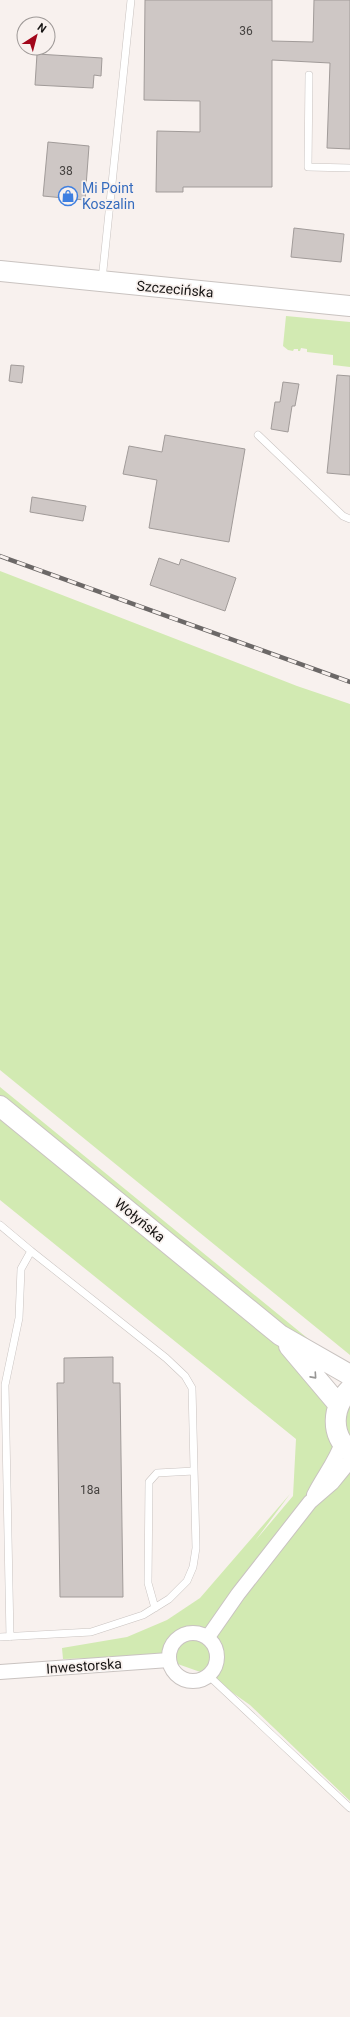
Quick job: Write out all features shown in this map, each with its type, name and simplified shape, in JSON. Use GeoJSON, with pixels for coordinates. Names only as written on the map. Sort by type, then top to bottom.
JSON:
{"type":"FeatureCollection","features":[{"type":"Feature","properties":{"kind":"main road","name":"Szczecińska"},"geometry":{"type":"LineString","coordinates":[[0,271],[350,306]]}},
{"type":"Feature","properties":{"kind":"main road","name":"Wołyńska"},"geometry":{"type":"LineString","coordinates":[[0,1106],[280,1335],[344,1397]]}},
{"type":"Feature","properties":{"kind":"main road","name":"Wołyńska"},"geometry":{"type":"LineString","coordinates":[[280,1335],[350,1375]]}},
{"type":"Feature","properties":{"kind":"main road"},"geometry":{"type":"LineString","coordinates":[[344,1397],[335,1424],[346,1447]]}},
{"type":"Feature","properties":{"kind":"street"},"geometry":{"type":"LineString","coordinates":[[208,1637],[310,1502],[323,1477],[338,1455],[346,1447]]}},
{"type":"Feature","properties":{"kind":"street"},"geometry":{"type":"LineString","coordinates":[[310,1502],[332,1483],[350,1461]]}},
{"type":"Feature","properties":{"kind":"street"},"geometry":{"type":"LineString","coordinates":[[194,1632],[208,1637],[215,1645],[218,1656],[216,1667],[209,1676],[195,1681],[188,1681],[175,1673],[169,1660],[171,1646],[180,1636],[194,1632]]}},
{"type":"Feature","properties":{"kind":"street","name":"Inwestorska"},"geometry":{"type":"LineString","coordinates":[[0,1672],[169,1660]]}},
{"type":"Feature","properties":{"kind":"lane"},"geometry":{"type":"LineString","coordinates":[[102,282],[131,0]]}},
{"type":"Feature","properties":{"kind":"lane"},"geometry":{"type":"LineString","coordinates":[[310,75],[308,166],[350,168]]}},
{"type":"Feature","properties":{"kind":"lane"},"geometry":{"type":"LineString","coordinates":[[258,435],[342,516],[350,519]]}},
{"type":"Feature","properties":{"kind":"lane"},"geometry":{"type":"LineString","coordinates":[[0,1225],[166,1358],[185,1376],[192,1388],[196,1548],[193,1568],[187,1581],[169,1599],[143,1615],[92,1632],[0,1637]]}},
{"type":"Feature","properties":{"kind":"lane"},"geometry":{"type":"LineString","coordinates":[[10,1637],[4,1384],[19,1318],[21,1269],[31,1251]]}},
{"type":"Feature","properties":{"kind":"lane"},"geometry":{"type":"LineString","coordinates":[[155,1608],[148,1583],[149,1482],[157,1473],[194,1471]]}},
{"type":"Feature","properties":{"kind":"lane"},"geometry":{"type":"LineString","coordinates":[[209,1676],[350,1808]]}},
{"type":"Feature","properties":{"kind":"green space"},"geometry":{"type":"Polygon","coordinates":[[[286,316],[350,322],[350,367],[333,365],[333,355],[307,352],[307,349],[301,348],[300,351],[298,351],[298,349],[294,349],[293,351],[288,350],[283,346],[286,316]]]}},
{"type":"Feature","properties":{"kind":"green space"},"geometry":{"type":"Polygon","coordinates":[[[0,571],[297,686],[350,704],[350,1355],[0,1070],[0,571]]]}},
{"type":"Feature","properties":{"kind":"green space"},"geometry":{"type":"Polygon","coordinates":[[[0,1087],[350,1373],[350,1381],[0,1096],[0,1087]]]}},
{"type":"Feature","properties":{"kind":"green space"},"geometry":{"type":"Polygon","coordinates":[[[0,1119],[350,1404],[350,1801],[250,1705],[206,1674],[172,1662],[133,1657],[63,1659],[62,1648],[127,1637],[167,1620],[200,1598],[290,1494],[255,1541],[293,1496],[296,1439],[0,1200],[0,1119]]]}},
{"type":"Feature","properties":{"kind":"building"},"geometry":{"type":"Polygon","coordinates":[[[145,0],[272,0],[272,41],[313,42],[314,0],[350,0],[350,149],[327,148],[330,63],[272,60],[272,187],[183,187],[183,192],[156,192],[157,131],[200,132],[200,101],[144,100],[145,0]]]}},
{"type":"Feature","properties":{"kind":"building"},"geometry":{"type":"Polygon","coordinates":[[[56,55],[102,58],[101,76],[94,75],[93,88],[35,85],[37,56],[56,55]]]}},
{"type":"Feature","properties":{"kind":"building"},"geometry":{"type":"Polygon","coordinates":[[[48,142],[89,146],[85,200],[43,196],[48,142]]]}},
{"type":"Feature","properties":{"kind":"building"},"geometry":{"type":"Polygon","coordinates":[[[294,228],[344,234],[341,262],[291,257],[294,228]]]}},
{"type":"Feature","properties":{"kind":"building"},"geometry":{"type":"Polygon","coordinates":[[[11,365],[24,366],[22,383],[9,381],[11,365]]]}},
{"type":"Feature","properties":{"kind":"building"},"geometry":{"type":"Polygon","coordinates":[[[337,375],[350,376],[350,475],[327,473],[337,375]]]}},
{"type":"Feature","properties":{"kind":"building"},"geometry":{"type":"Polygon","coordinates":[[[283,382],[299,384],[295,406],[292,406],[288,432],[271,429],[275,402],[280,402],[283,382]]]}},
{"type":"Feature","properties":{"kind":"building"},"geometry":{"type":"Polygon","coordinates":[[[165,435],[245,449],[229,542],[149,528],[157,480],[123,474],[129,446],[162,452],[165,435]]]}},
{"type":"Feature","properties":{"kind":"building"},"geometry":{"type":"Polygon","coordinates":[[[32,497],[86,506],[83,521],[30,512],[32,497]]]}},
{"type":"Feature","properties":{"kind":"building"},"geometry":{"type":"Polygon","coordinates":[[[159,558],[179,565],[181,559],[236,578],[225,611],[150,585],[159,558]]]}},
{"type":"Feature","properties":{"kind":"building"},"geometry":{"type":"Polygon","coordinates":[[[113,1357],[113,1383],[120,1383],[123,1597],[60,1597],[57,1383],[64,1383],[64,1358],[113,1357]]]}},
{"type":"Feature","properties":{"kind":"railway"},"geometry":{"type":"LineString","coordinates":[[0,556],[350,682]]}},
{"type":"Feature","properties":{"kind":"place","name":"Mi Point Koszalin"},"geometry":{"type":"Point","coordinates":[68,196]}}]}
